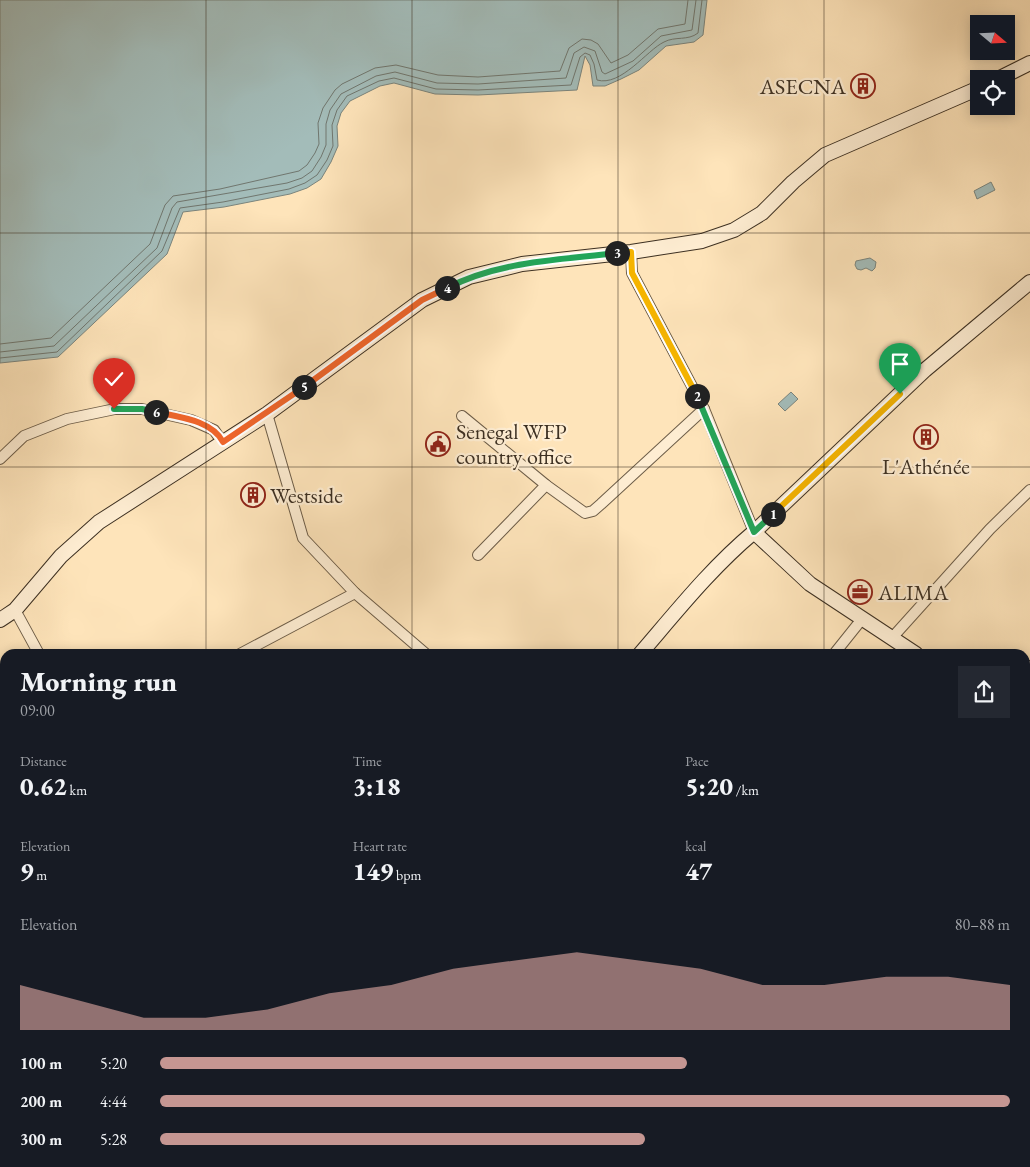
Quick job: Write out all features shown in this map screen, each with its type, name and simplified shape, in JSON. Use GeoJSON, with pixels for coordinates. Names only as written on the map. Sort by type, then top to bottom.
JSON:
{"type":"FeatureCollection","features":[{"type":"Feature","properties":{"kind":"street"},"geometry":{"type":"LineString","coordinates":[[1015,70],[1030,63]]}},
{"type":"Feature","properties":{"kind":"street"},"geometry":{"type":"LineString","coordinates":[[0,620],[15,610],[61,556],[99,522],[267,414],[422,300],[469,277],[522,264],[631,252],[702,241],[742,226],[762,214],[798,177],[825,155],[970,92]]}},
{"type":"Feature","properties":{"kind":"street"},"geometry":{"type":"LineString","coordinates":[[631,252],[632,273],[704,409],[754,532],[810,584],[908,649]]}},
{"type":"Feature","properties":{"kind":"street"},"geometry":{"type":"LineString","coordinates":[[644,649],[686,599],[727,555],[754,532],[925,370],[1030,282]]}},
{"type":"Feature","properties":{"kind":"street"},"geometry":{"type":"LineString","coordinates":[[0,458],[24,436],[51,424],[120,408],[142,409],[190,420],[214,430],[223,442]]}},
{"type":"Feature","properties":{"kind":"street"},"geometry":{"type":"LineString","coordinates":[[462,416],[578,510],[585,512],[593,511],[704,409]]}},
{"type":"Feature","properties":{"kind":"street"},"geometry":{"type":"LineString","coordinates":[[267,414],[303,538],[356,593],[418,649]]}},
{"type":"Feature","properties":{"kind":"street"},"geometry":{"type":"LineString","coordinates":[[478,555],[546,485]]}},
{"type":"Feature","properties":{"kind":"street"},"geometry":{"type":"LineString","coordinates":[[892,639],[990,529],[1030,490]]}},
{"type":"Feature","properties":{"kind":"street"},"geometry":{"type":"LineString","coordinates":[[250,649],[356,593]]}},
{"type":"Feature","properties":{"kind":"street"},"geometry":{"type":"LineString","coordinates":[[15,610],[36,649]]}},
{"type":"Feature","properties":{"kind":"street"},"geometry":{"type":"LineString","coordinates":[[838,649],[862,619]]}},
{"type":"Feature","properties":{"kind":"water"},"geometry":{"type":"Polygon","coordinates":[[[0,0],[707,0],[703,35],[694,42],[666,46],[639,70],[605,86],[593,86],[590,65],[585,56],[577,90],[478,95],[435,94],[394,83],[380,86],[350,101],[341,113],[337,126],[338,146],[321,179],[307,188],[290,194],[224,207],[183,212],[167,254],[58,357],[0,363],[0,0]]]}},
{"type":"Feature","properties":{"kind":"water"},"geometry":{"type":"Polygon","coordinates":[[[991,182],[995,190],[977,199],[974,191],[991,182]]]}},
{"type":"Feature","properties":{"kind":"water"},"geometry":{"type":"Polygon","coordinates":[[[870,258],[876,262],[875,268],[872,271],[866,268],[857,269],[856,261],[870,258]]]}},
{"type":"Feature","properties":{"kind":"water"},"geometry":{"type":"Polygon","coordinates":[[[791,392],[798,399],[785,411],[778,404],[791,392]]]}},
{"type":"Feature","properties":{"kind":"place","name":"ASECNA"},"geometry":{"type":"Point","coordinates":[863,86]}},
{"type":"Feature","properties":{"kind":"place","name":"L'Athénée"},"geometry":{"type":"Point","coordinates":[926,437]}},
{"type":"Feature","properties":{"kind":"place","name":"Senegal WFP country office"},"geometry":{"type":"Point","coordinates":[438,444]}},
{"type":"Feature","properties":{"kind":"place","name":"Westside"},"geometry":{"type":"Point","coordinates":[253,495]}},
{"type":"Feature","properties":{"kind":"place","name":"ALIMA"},"geometry":{"type":"Point","coordinates":[860,592]}},
{"type":"Feature","properties":{"kind":"route"},"geometry":{"type":"LineString","coordinates":[[114,409],[142,409],[190,420],[214,430],[220,435],[223,442],[267,414],[422,300],[469,277],[522,264],[631,252],[632,273],[704,409],[754,532],[900,394]]}}]}
